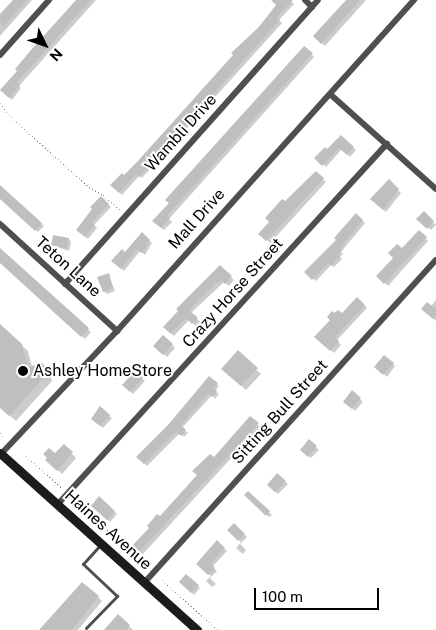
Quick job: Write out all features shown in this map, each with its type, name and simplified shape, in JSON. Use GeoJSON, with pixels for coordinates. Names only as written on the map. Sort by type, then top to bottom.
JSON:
{"type":"FeatureCollection","features":[{"type":"Feature","properties":{"kind":"main road","name":"Haines Avenue"},"geometry":{"type":"LineString","coordinates":[[0,454],[197,630]]}},
{"type":"Feature","properties":{"kind":"street"},"geometry":{"type":"LineString","coordinates":[[0,55],[49,0]]}},
{"type":"Feature","properties":{"kind":"street"},"geometry":{"type":"LineString","coordinates":[[305,0],[312,7]]}},
{"type":"Feature","properties":{"kind":"street","name":"Wambli Drive"},"geometry":{"type":"LineString","coordinates":[[65,284],[318,0]]}},
{"type":"Feature","properties":{"kind":"street","name":"Mall Drive"},"geometry":{"type":"LineString","coordinates":[[0,454],[117,331],[414,0]]}},
{"type":"Feature","properties":{"kind":"street"},"geometry":{"type":"LineString","coordinates":[[330,94],[436,189]]}},
{"type":"Feature","properties":{"kind":"street","name":"Crazy Horse Street"},"geometry":{"type":"LineString","coordinates":[[58,504],[387,144]]}},
{"type":"Feature","properties":{"kind":"street","name":"Teton Lane"},"geometry":{"type":"LineString","coordinates":[[0,224],[117,331]]}},
{"type":"Feature","properties":{"kind":"street","name":"Sitting Bull Street"},"geometry":{"type":"LineString","coordinates":[[144,583],[436,260]]}},
{"type":"Feature","properties":{"kind":"lane"},"geometry":{"type":"LineString","coordinates":[[86,628],[117,596],[83,564],[101,544]]}},
{"type":"Feature","properties":{"kind":"path"},"geometry":{"type":"LineString","coordinates":[[0,103],[11,118],[89,187],[103,195],[126,215]]}},
{"type":"Feature","properties":{"kind":"path"},"geometry":{"type":"LineString","coordinates":[[0,433],[3,436]]}},
{"type":"Feature","properties":{"kind":"path"},"geometry":{"type":"LineString","coordinates":[[26,456],[62,488]]}},
{"type":"Feature","properties":{"kind":"path"},"geometry":{"type":"LineString","coordinates":[[76,501],[147,566]]}},
{"type":"Feature","properties":{"kind":"path"},"geometry":{"type":"LineString","coordinates":[[162,580],[218,630]]}},
{"type":"Feature","properties":{"kind":"building"},"geometry":{"type":"Polygon","coordinates":[[[13,0],[27,0],[4,26],[0,23],[0,14],[13,0]]]}},
{"type":"Feature","properties":{"kind":"building"},"geometry":{"type":"Polygon","coordinates":[[[76,0],[91,0],[17,82],[20,85],[9,98],[0,90],[17,71],[15,69],[31,50],[76,0]]]}},
{"type":"Feature","properties":{"kind":"building"},"geometry":{"type":"Polygon","coordinates":[[[271,0],[293,0],[277,17],[280,19],[268,33],[139,177],[136,174],[119,193],[110,185],[137,162],[233,55],[231,53],[258,28],[276,5],[271,0]]]}},
{"type":"Feature","properties":{"kind":"building"},"geometry":{"type":"Polygon","coordinates":[[[346,0],[360,0],[321,44],[313,36],[346,0]]]}},
{"type":"Feature","properties":{"kind":"building"},"geometry":{"type":"Polygon","coordinates":[[[304,46],[313,53],[167,216],[170,218],[161,228],[152,221],[169,203],[165,200],[304,46]]]}},
{"type":"Feature","properties":{"kind":"building"},"geometry":{"type":"Polygon","coordinates":[[[341,135],[354,147],[347,155],[339,148],[322,166],[314,158],[325,147],[327,149],[341,135]]]}},
{"type":"Feature","properties":{"kind":"building"},"geometry":{"type":"Polygon","coordinates":[[[316,171],[324,178],[266,241],[258,234],[269,222],[265,218],[282,199],[285,201],[316,171]]]}},
{"type":"Feature","properties":{"kind":"building"},"geometry":{"type":"Polygon","coordinates":[[[389,179],[399,189],[383,210],[370,199],[389,179]]]}},
{"type":"Feature","properties":{"kind":"building"},"geometry":{"type":"Polygon","coordinates":[[[0,185],[42,223],[35,231],[0,199],[0,185]]]}},
{"type":"Feature","properties":{"kind":"building"},"geometry":{"type":"Polygon","coordinates":[[[101,196],[109,204],[92,222],[95,225],[85,237],[76,230],[92,209],[90,207],[101,196]]]}},
{"type":"Feature","properties":{"kind":"building"},"geometry":{"type":"Polygon","coordinates":[[[424,211],[434,221],[427,229],[416,219],[424,211]]]}},
{"type":"Feature","properties":{"kind":"building"},"geometry":{"type":"Polygon","coordinates":[[[356,213],[363,220],[340,248],[342,250],[338,254],[340,256],[331,266],[328,263],[312,280],[304,272],[336,240],[334,238],[356,213]]]}},
{"type":"Feature","properties":{"kind":"building"},"geometry":{"type":"Polygon","coordinates":[[[419,230],[427,237],[384,284],[376,276],[393,258],[388,253],[397,244],[402,248],[419,230]]]}},
{"type":"Feature","properties":{"kind":"building"},"geometry":{"type":"Polygon","coordinates":[[[142,232],[150,240],[148,245],[141,253],[137,249],[121,269],[111,261],[122,249],[125,252],[142,232]]]}},
{"type":"Feature","properties":{"kind":"building"},"geometry":{"type":"Polygon","coordinates":[[[53,235],[69,238],[66,249],[51,245],[53,235]]]}},
{"type":"Feature","properties":{"kind":"building"},"geometry":{"type":"Polygon","coordinates":[[[0,248],[89,328],[81,337],[0,263],[0,248]]]}},
{"type":"Feature","properties":{"kind":"building"},"geometry":{"type":"Polygon","coordinates":[[[220,265],[232,276],[225,284],[221,280],[215,284],[189,310],[198,318],[192,324],[186,318],[171,334],[163,327],[178,311],[176,309],[220,265]]]}},
{"type":"Feature","properties":{"kind":"building"},"geometry":{"type":"Polygon","coordinates":[[[109,273],[113,288],[103,292],[97,277],[109,273]]]}},
{"type":"Feature","properties":{"kind":"building"},"geometry":{"type":"Polygon","coordinates":[[[357,297],[365,305],[335,337],[339,341],[330,351],[314,337],[330,320],[327,317],[332,311],[334,313],[338,310],[342,313],[357,297]]]}},
{"type":"Feature","properties":{"kind":"building"},"geometry":{"type":"Polygon","coordinates":[[[427,302],[436,309],[436,316],[433,319],[421,309],[427,302]]]}},
{"type":"Feature","properties":{"kind":"building","name":"Ashley HomeStore"},"geometry":{"type":"Polygon","coordinates":[[[0,324],[22,344],[28,367],[43,363],[47,374],[9,416],[0,408],[0,324]]]}},
{"type":"Feature","properties":{"kind":"building"},"geometry":{"type":"Polygon","coordinates":[[[163,335],[173,344],[163,355],[153,346],[163,335]]]}},
{"type":"Feature","properties":{"kind":"building"},"geometry":{"type":"Polygon","coordinates":[[[238,350],[258,368],[241,386],[221,369],[238,350]]]}},
{"type":"Feature","properties":{"kind":"building"},"geometry":{"type":"Polygon","coordinates":[[[384,355],[394,363],[383,375],[374,367],[384,355]]]}},
{"type":"Feature","properties":{"kind":"building"},"geometry":{"type":"Polygon","coordinates":[[[135,371],[143,378],[130,392],[122,385],[135,371]]]}},
{"type":"Feature","properties":{"kind":"building"},"geometry":{"type":"Polygon","coordinates":[[[209,376],[218,383],[213,387],[217,391],[212,397],[208,394],[181,425],[186,430],[181,436],[176,432],[144,464],[136,457],[168,425],[209,376]]]}},
{"type":"Feature","properties":{"kind":"building"},"geometry":{"type":"Polygon","coordinates":[[[352,390],[361,398],[352,409],[343,402],[352,390]]]}},
{"type":"Feature","properties":{"kind":"building"},"geometry":{"type":"Polygon","coordinates":[[[100,406],[110,415],[100,426],[91,419],[100,406]]]}},
{"type":"Feature","properties":{"kind":"building"},"geometry":{"type":"Polygon","coordinates":[[[250,416],[259,423],[138,553],[131,547],[149,528],[147,526],[157,514],[160,516],[197,475],[192,471],[210,454],[214,457],[250,416]]]}},
{"type":"Feature","properties":{"kind":"building"},"geometry":{"type":"Polygon","coordinates":[[[309,439],[317,446],[308,457],[300,450],[309,439]]]}},
{"type":"Feature","properties":{"kind":"building"},"geometry":{"type":"Polygon","coordinates":[[[64,444],[73,452],[57,471],[45,460],[47,458],[43,454],[49,448],[55,453],[64,444]]]}},
{"type":"Feature","properties":{"kind":"building"},"geometry":{"type":"Polygon","coordinates":[[[277,473],[286,481],[275,492],[267,485],[277,473]]]}},
{"type":"Feature","properties":{"kind":"building"},"geometry":{"type":"Polygon","coordinates":[[[248,491],[270,511],[266,516],[244,495],[248,491]]]}},
{"type":"Feature","properties":{"kind":"building"},"geometry":{"type":"Polygon","coordinates":[[[99,496],[115,511],[107,520],[91,506],[99,496]]]}},
{"type":"Feature","properties":{"kind":"building"},"geometry":{"type":"Polygon","coordinates":[[[234,523],[245,534],[238,541],[227,530],[234,523]]]}},
{"type":"Feature","properties":{"kind":"building"},"geometry":{"type":"Polygon","coordinates":[[[217,540],[225,548],[211,563],[215,568],[208,575],[196,564],[217,540]]]}},
{"type":"Feature","properties":{"kind":"building"},"geometry":{"type":"Polygon","coordinates":[[[186,574],[199,585],[191,593],[179,582],[186,574]]]}},
{"type":"Feature","properties":{"kind":"building"},"geometry":{"type":"Polygon","coordinates":[[[82,582],[99,596],[72,630],[39,630],[82,582]]]}},
{"type":"Feature","properties":{"kind":"building"},"geometry":{"type":"Polygon","coordinates":[[[118,614],[130,625],[126,630],[104,630],[118,614]]]}},
{"type":"Feature","properties":{"kind":"place","name":"Ashley HomeStore"},"geometry":{"type":"Point","coordinates":[23,371]}}]}
